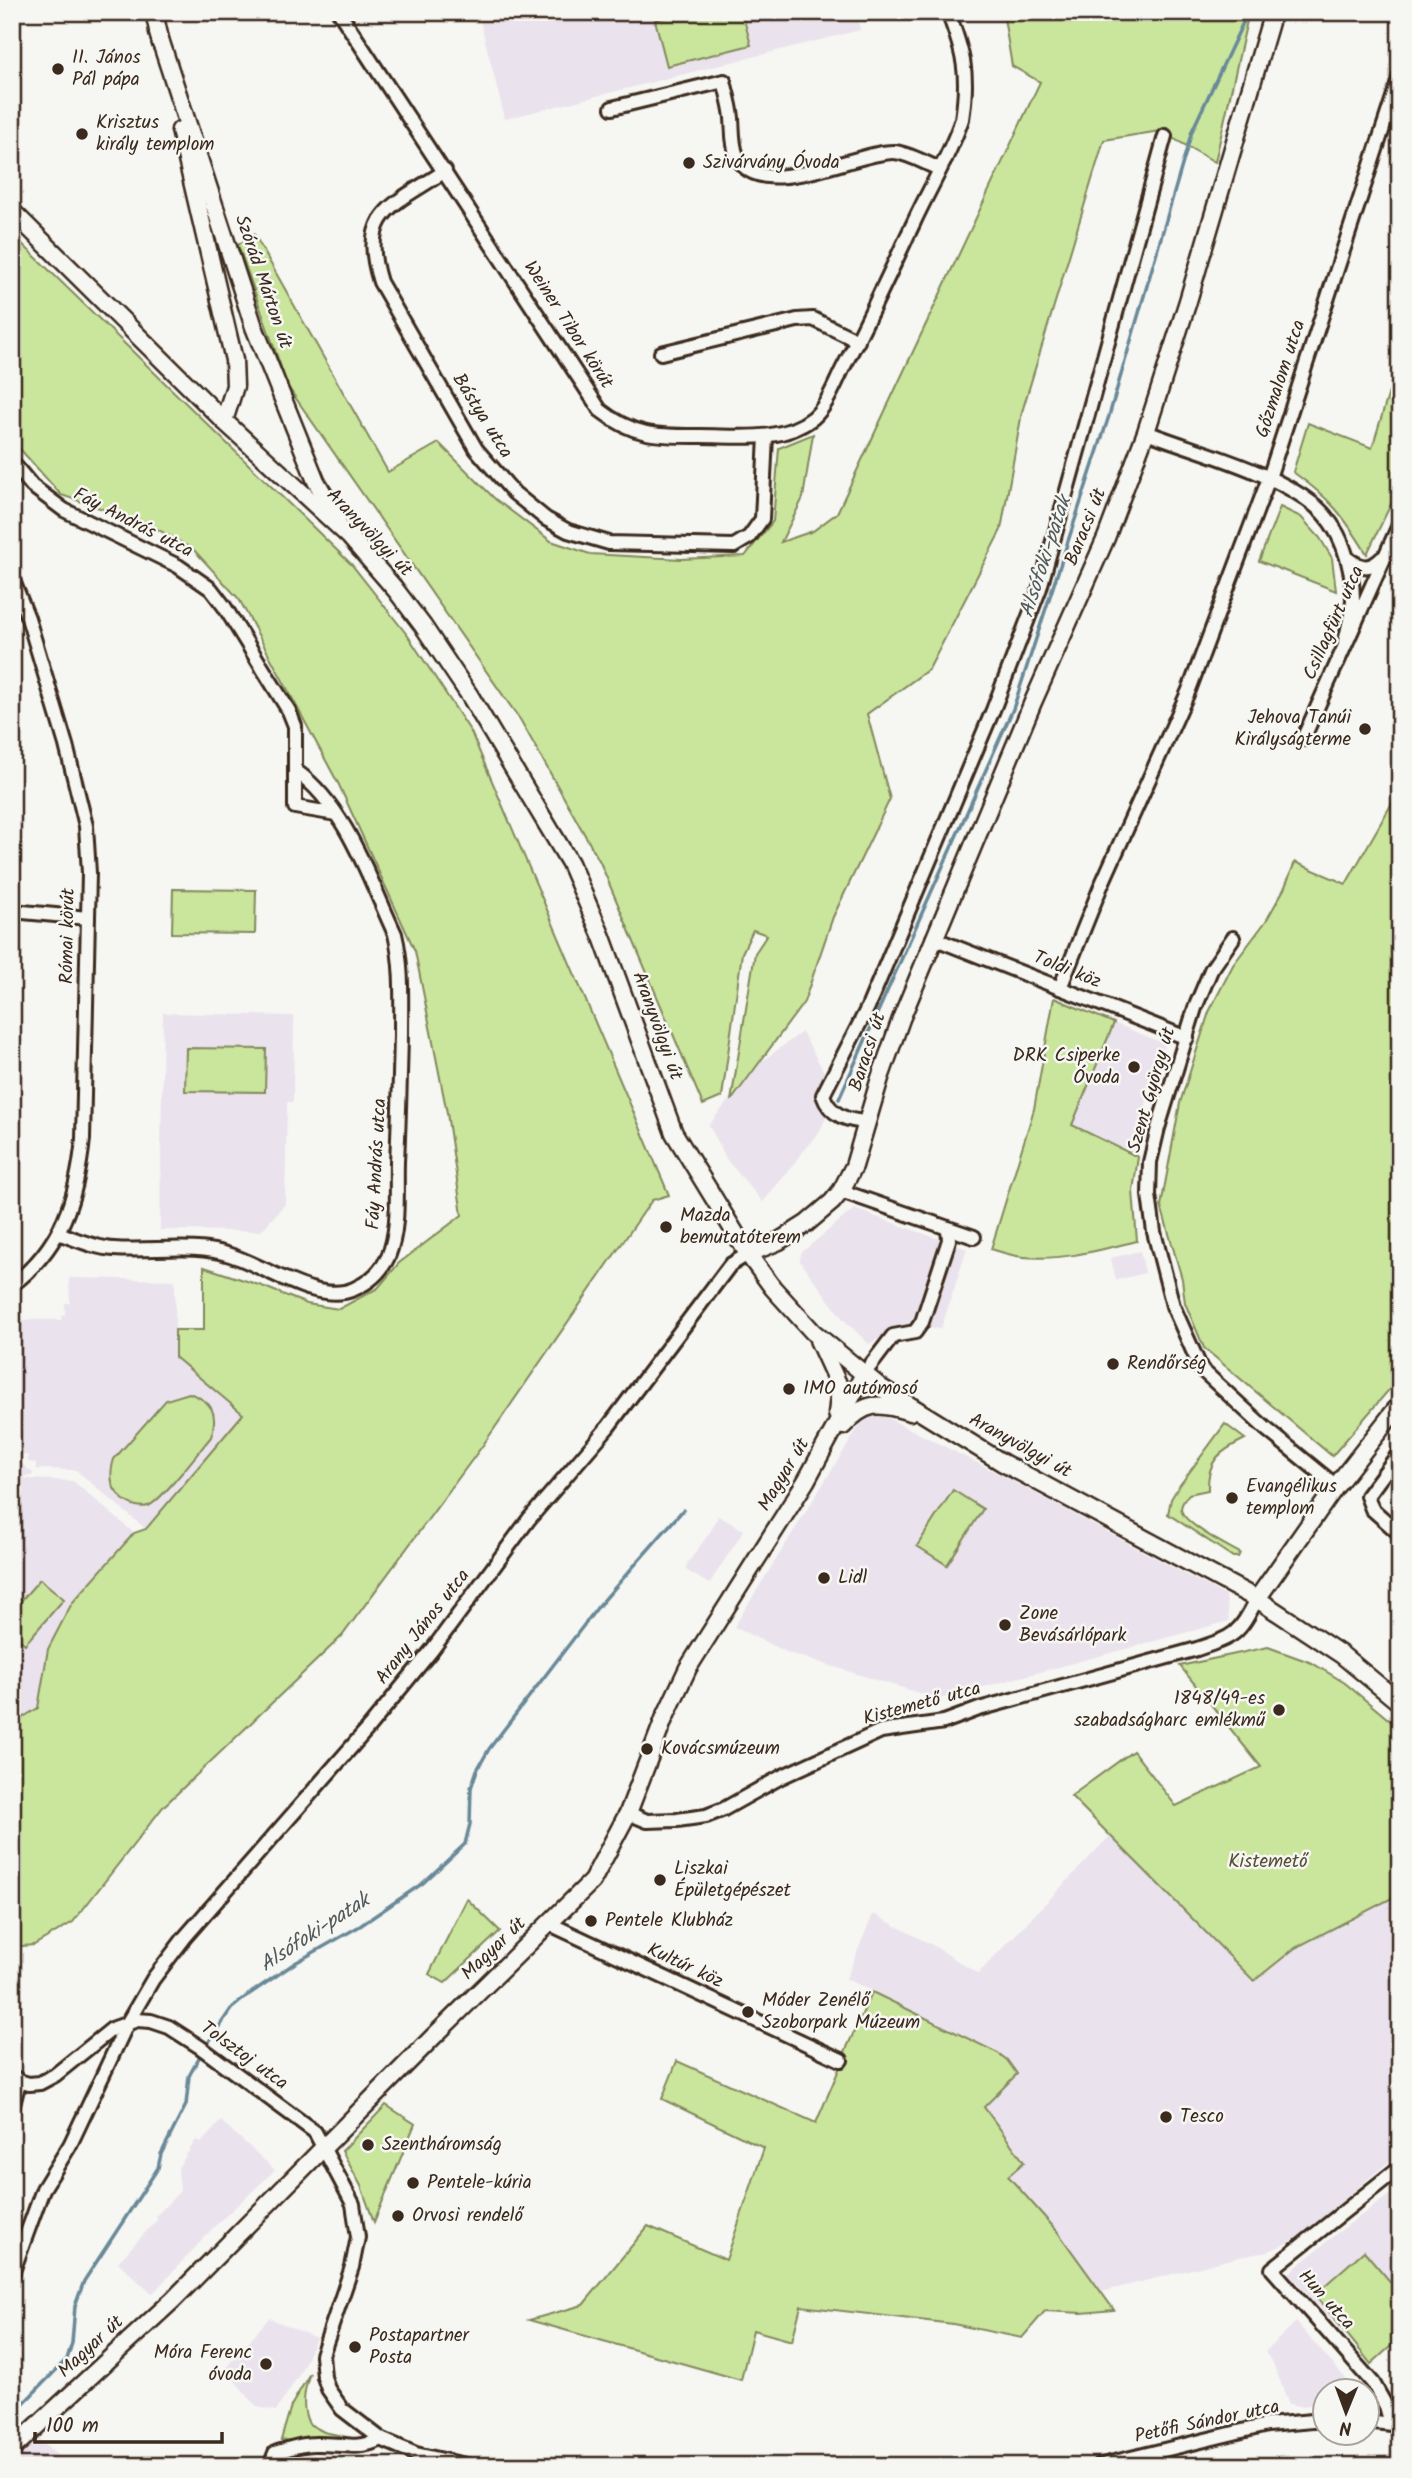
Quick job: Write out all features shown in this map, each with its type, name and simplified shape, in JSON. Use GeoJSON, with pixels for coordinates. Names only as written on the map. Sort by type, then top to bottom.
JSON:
{"type":"FeatureCollection","features":[{"type":"Feature","properties":{"kind":"street","name":"Szórád Márton út"},"geometry":{"type":"LineString","coordinates":[[154,12],[234,360],[235,386],[224,421]]}},
{"type":"Feature","properties":{"kind":"street","name":"Weiner Tibor körút"},"geometry":{"type":"LineString","coordinates":[[339,12],[587,392],[608,416],[636,432],[656,436],[766,436],[790,431],[814,417],[829,396],[858,341],[962,118],[966,87],[964,58],[948,12]]}},
{"type":"Feature","properties":{"kind":"street","name":"Baracsi út"},"geometry":{"type":"LineString","coordinates":[[748,1254],[779,1241],[806,1224],[832,1202],[854,1166],[892,1042],[933,938],[1106,538],[1146,432],[1188,301],[1273,12]]}},
{"type":"Feature","properties":{"kind":"street","name":"Szórád Márton út"},"geometry":{"type":"LineString","coordinates":[[158,33],[254,327],[316,481],[349,537]]}},
{"type":"Feature","properties":{"kind":"street","name":"Gőzmalom utca"},"geometry":{"type":"LineString","coordinates":[[1059,988],[1101,886],[1189,690],[1269,478],[1400,76]]}},
{"type":"Feature","properties":{"kind":"street"},"geometry":{"type":"LineString","coordinates":[[612,108],[724,81],[731,108],[737,157],[744,166],[769,177],[788,177],[893,152],[940,169]]}},
{"type":"Feature","properties":{"kind":"street","name":"Baracsi út"},"geometry":{"type":"LineString","coordinates":[[868,1122],[841,1117],[827,1106],[823,1096],[868,1007],[993,710],[1040,588],[1165,136]]}},
{"type":"Feature","properties":{"kind":"street","name":"Bástya utca"},"geometry":{"type":"LineString","coordinates":[[445,171],[387,209],[377,223],[372,238],[374,263],[380,282],[476,449],[525,503],[568,531],[609,544],[734,546],[749,537],[762,519],[766,436]]}},
{"type":"Feature","properties":{"kind":"street","name":"Aranyvölgyi út"},"geometry":{"type":"LineString","coordinates":[[12,211],[224,421],[349,537],[395,589],[430,636],[470,696],[565,853],[602,937],[674,1133],[748,1254],[813,1332],[864,1374],[1003,1463],[1257,1599],[1342,1655],[1400,1703]]}},
{"type":"Feature","properties":{"kind":"street"},"geometry":{"type":"LineString","coordinates":[[661,353],[797,320],[813,319],[858,341]]}},
{"type":"Feature","properties":{"kind":"street"},"geometry":{"type":"LineString","coordinates":[[1146,432],[1269,478],[1315,505],[1340,540],[1348,559],[1353,598],[1345,642]]}},
{"type":"Feature","properties":{"kind":"street","name":"Fáy András utca"},"geometry":{"type":"LineString","coordinates":[[12,462],[32,486],[64,510],[178,566],[211,589],[289,711],[295,726],[295,807],[336,814]]}},
{"type":"Feature","properties":{"kind":"street","name":"Csillagfürt utca"},"geometry":{"type":"LineString","coordinates":[[1303,739],[1400,523]]}},
{"type":"Feature","properties":{"kind":"street"},"geometry":{"type":"LineString","coordinates":[[1348,559],[1366,568],[1385,556]]}},
{"type":"Feature","properties":{"kind":"street","name":"Római körút"},"geometry":{"type":"LineString","coordinates":[[12,578],[28,618],[66,745],[83,813],[89,855],[82,1150],[73,1201],[46,1251],[12,1284]]}},
{"type":"Feature","properties":{"kind":"street","name":"Fáy András utca"},"geometry":{"type":"LineString","coordinates":[[58,1233],[111,1249],[215,1250],[248,1261],[315,1291],[340,1294],[368,1282],[379,1273],[388,1257],[394,1237],[400,1109],[401,976],[395,934],[336,814],[314,785],[296,771]]}},
{"type":"Feature","properties":{"kind":"street"},"geometry":{"type":"LineString","coordinates":[[12,911],[88,918]]}},
{"type":"Feature","properties":{"kind":"street","name":"Toldi köz"},"geometry":{"type":"LineString","coordinates":[[933,938],[1187,1038]]}},
{"type":"Feature","properties":{"kind":"street","name":"Szent György út"},"geometry":{"type":"LineString","coordinates":[[1233,938],[1211,970],[1195,1008],[1158,1128],[1150,1162],[1149,1195],[1154,1232],[1173,1306],[1201,1368],[1256,1420],[1336,1486]]}},
{"type":"Feature","properties":{"kind":"street"},"geometry":{"type":"LineString","coordinates":[[841,1191],[974,1237]]}},
{"type":"Feature","properties":{"kind":"street"},"geometry":{"type":"LineString","coordinates":[[864,1374],[893,1336],[915,1332],[922,1322],[949,1240],[948,1228]]}},
{"type":"Feature","properties":{"kind":"street"},"geometry":{"type":"LineString","coordinates":[[763,1275],[779,1241]]}},
{"type":"Feature","properties":{"kind":"street","name":"Arany János utca"},"geometry":{"type":"LineString","coordinates":[[12,2274],[43,2189],[70,2145],[128,2022],[153,1979],[186,1937],[369,1727],[432,1650],[529,1520],[608,1427],[730,1265],[748,1254]]}},
{"type":"Feature","properties":{"kind":"street"},"geometry":{"type":"LineString","coordinates":[[813,1332],[840,1388],[840,1404],[830,1440]]}},
{"type":"Feature","properties":{"kind":"street","name":"Magyar út"},"geometry":{"type":"LineString","coordinates":[[12,2449],[173,2300],[592,1881],[628,1813],[664,1719],[688,1668],[830,1440],[864,1374]]}},
{"type":"Feature","properties":{"kind":"street"},"geometry":{"type":"LineString","coordinates":[[1257,1599],[1336,1486],[1400,1404]]}},
{"type":"Feature","properties":{"kind":"street"},"geometry":{"type":"LineString","coordinates":[[830,1440],[855,1412],[869,1405],[896,1408],[931,1419]]}},
{"type":"Feature","properties":{"kind":"street"},"geometry":{"type":"LineString","coordinates":[[1400,1452],[1367,1496],[1372,1509],[1400,1534]]}},
{"type":"Feature","properties":{"kind":"street","name":"Kistemető utca"},"geometry":{"type":"LineString","coordinates":[[628,1813],[646,1821],[706,1816],[781,1777],[881,1731],[944,1722],[979,1709],[1225,1640],[1241,1629],[1257,1599]]}},
{"type":"Feature","properties":{"kind":"street","name":"Kultúr köz"},"geometry":{"type":"LineString","coordinates":[[550,1924],[841,2060]]}},
{"type":"Feature","properties":{"kind":"street","name":"Tolsztoj utca"},"geometry":{"type":"LineString","coordinates":[[128,2022],[151,2021],[169,2027],[205,2050],[315,2132],[323,2148]]}},
{"type":"Feature","properties":{"kind":"street","name":"Arany János utca"},"geometry":{"type":"LineString","coordinates":[[16,2078],[29,2084],[40,2083],[55,2076],[97,2040],[128,2022]]}},
{"type":"Feature","properties":{"kind":"street"},"geometry":{"type":"LineString","coordinates":[[12,2109],[16,2078]]}},
{"type":"Feature","properties":{"kind":"street"},"geometry":{"type":"LineString","coordinates":[[323,2148],[353,2204],[358,2237],[352,2267],[322,2355],[328,2389],[342,2409],[382,2439],[416,2454],[470,2466]]}},
{"type":"Feature","properties":{"kind":"street","name":"Hun utca"},"geometry":{"type":"LineString","coordinates":[[1395,2425],[1373,2383],[1272,2269],[1400,2167]]}},
{"type":"Feature","properties":{"kind":"street","name":"Petőfi Sándor utca"},"geometry":{"type":"LineString","coordinates":[[1098,2466],[1267,2425],[1310,2421]]}},
{"type":"Feature","properties":{"kind":"street"},"geometry":{"type":"LineString","coordinates":[[270,2466],[275,2453],[295,2446],[314,2444],[355,2447],[382,2439]]}},
{"type":"Feature","properties":{"kind":"shaded area"},"geometry":{"type":"Polygon","coordinates":[[[478,12],[856,12],[860,30],[505,119],[478,12]]]}},
{"type":"Feature","properties":{"kind":"shaded area"},"geometry":{"type":"Polygon","coordinates":[[[163,1013],[294,1016],[293,1102],[287,1102],[285,1204],[261,1231],[160,1230],[163,1013]]]}},
{"type":"Feature","properties":{"kind":"shaded area"},"geometry":{"type":"Polygon","coordinates":[[[1114,1023],[1165,1044],[1148,1093],[1137,1155],[1071,1125],[1114,1023]]]}},
{"type":"Feature","properties":{"kind":"shaded area"},"geometry":{"type":"Polygon","coordinates":[[[802,1032],[824,1072],[820,1081],[826,1118],[820,1130],[763,1202],[727,1160],[709,1125],[757,1065],[802,1032]]]}},
{"type":"Feature","properties":{"kind":"shaded area"},"geometry":{"type":"Polygon","coordinates":[[[854,1209],[967,1249],[941,1328],[895,1329],[869,1344],[843,1319],[800,1261],[801,1253],[854,1209]]]}},
{"type":"Feature","properties":{"kind":"shaded area"},"geometry":{"type":"Polygon","coordinates":[[[1140,1251],[1145,1273],[1116,1280],[1111,1258],[1140,1251]]]}},
{"type":"Feature","properties":{"kind":"shaded area"},"geometry":{"type":"Polygon","coordinates":[[[69,1278],[175,1280],[175,1357],[243,1414],[146,1529],[76,1470],[36,1469],[36,1463],[28,1462],[28,1455],[20,1455],[20,1448],[12,1447],[13,1320],[61,1320],[62,1315],[65,1315],[65,1303],[70,1303],[69,1278]]]}},
{"type":"Feature","properties":{"kind":"shaded area"},"geometry":{"type":"Polygon","coordinates":[[[870,1409],[999,1474],[1226,1596],[1229,1621],[939,1699],[789,1653],[734,1627],[870,1409]]]}},
{"type":"Feature","properties":{"kind":"shaded area"},"geometry":{"type":"Polygon","coordinates":[[[12,1456],[33,1473],[32,1476],[25,1476],[26,1479],[73,1481],[134,1533],[72,1603],[48,1649],[38,1708],[12,1724],[12,1456]]]}},
{"type":"Feature","properties":{"kind":"shaded area"},"geometry":{"type":"Polygon","coordinates":[[[718,1516],[744,1530],[709,1584],[686,1570],[687,1564],[711,1531],[718,1516]]]}},
{"type":"Feature","properties":{"kind":"shaded area"},"geometry":{"type":"Polygon","coordinates":[[[1110,1836],[1254,1980],[1295,1948],[1400,1894],[1400,2152],[1309,2229],[1289,2242],[1267,2252],[1101,2292],[1057,2231],[1008,2176],[1023,2162],[983,2107],[988,2101],[896,2002],[846,1979],[873,1914],[934,1946],[978,1974],[1110,1836]]]}},
{"type":"Feature","properties":{"kind":"shaded area"},"geometry":{"type":"Polygon","coordinates":[[[221,2121],[275,2170],[216,2225],[152,2294],[118,2262],[180,2191],[178,2168],[196,2140],[201,2143],[221,2121]]]}},
{"type":"Feature","properties":{"kind":"shaded area"},"geometry":{"type":"Polygon","coordinates":[[[1400,2187],[1400,2338],[1371,2364],[1289,2273],[1400,2187]]]}},
{"type":"Feature","properties":{"kind":"shaded area","name":"Móra Ferenc óvoda"},"geometry":{"type":"Polygon","coordinates":[[[269,2318],[316,2338],[300,2373],[276,2411],[257,2407],[225,2369],[269,2318]]]}},
{"type":"Feature","properties":{"kind":"shaded area"},"geometry":{"type":"Polygon","coordinates":[[[1296,2322],[1343,2376],[1310,2376],[1310,2405],[1289,2404],[1273,2363],[1265,2352],[1296,2322]]]}},
{"type":"Feature","properties":{"kind":"shaded area"},"geometry":{"type":"Polygon","coordinates":[[[38,2438],[68,2466],[12,2466],[12,2462],[38,2438]]]}},
{"type":"Feature","properties":{"kind":"green space"},"geometry":{"type":"Polygon","coordinates":[[[685,12],[742,12],[751,45],[667,66],[655,20],[685,12]]]}},
{"type":"Feature","properties":{"kind":"green space"},"geometry":{"type":"Polygon","coordinates":[[[1003,12],[1249,12],[1215,162],[1160,131],[1104,140],[1022,412],[1001,530],[929,669],[867,714],[890,799],[833,917],[804,1002],[731,1101],[755,953],[767,935],[753,930],[742,953],[722,1097],[703,1105],[600,862],[521,721],[288,387],[238,245],[254,234],[388,472],[439,443],[495,499],[551,541],[590,554],[681,559],[745,556],[773,521],[779,448],[813,434],[803,498],[781,542],[813,531],[837,513],[1040,82],[1012,66],[1003,12]]]}},
{"type":"Feature","properties":{"kind":"green space"},"geometry":{"type":"Polygon","coordinates":[[[12,234],[352,565],[408,636],[471,732],[669,1195],[652,1200],[483,1445],[342,1636],[163,1807],[73,1922],[34,1945],[12,1947],[12,1724],[38,1708],[48,1649],[72,1603],[134,1533],[146,1529],[243,1414],[175,1357],[175,1330],[204,1330],[204,1267],[307,1304],[339,1309],[378,1288],[399,1263],[462,1215],[447,1113],[415,951],[339,785],[239,599],[194,550],[148,524],[61,495],[12,440],[12,234]]]}},
{"type":"Feature","properties":{"kind":"green space"},"geometry":{"type":"Polygon","coordinates":[[[1400,356],[1400,485],[1367,554],[1335,509],[1293,472],[1308,423],[1372,448],[1400,356]]]}},
{"type":"Feature","properties":{"kind":"green space"},"geometry":{"type":"Polygon","coordinates":[[[1280,507],[1301,517],[1320,538],[1332,558],[1336,591],[1259,561],[1280,507]]]}},
{"type":"Feature","properties":{"kind":"green space"},"geometry":{"type":"Polygon","coordinates":[[[1396,796],[1400,798],[1400,1377],[1332,1456],[1204,1348],[1185,1303],[1182,1279],[1161,1206],[1180,1103],[1209,1012],[1233,965],[1266,921],[1295,862],[1346,884],[1396,796]]]}},
{"type":"Feature","properties":{"kind":"green space"},"geometry":{"type":"Polygon","coordinates":[[[173,889],[256,890],[255,934],[172,933],[173,889]]]}},
{"type":"Feature","properties":{"kind":"green space"},"geometry":{"type":"Polygon","coordinates":[[[1054,998],[1114,1023],[1072,1125],[1138,1157],[1133,1191],[1137,1241],[1066,1256],[1038,1258],[991,1249],[1034,1109],[1054,998]]]}},
{"type":"Feature","properties":{"kind":"green space"},"geometry":{"type":"Polygon","coordinates":[[[186,1048],[266,1049],[265,1092],[185,1091],[186,1048]]]}},
{"type":"Feature","properties":{"kind":"green space"},"geometry":{"type":"Polygon","coordinates":[[[189,1393],[203,1400],[212,1409],[214,1421],[211,1437],[171,1486],[154,1502],[144,1507],[128,1503],[112,1483],[114,1459],[166,1400],[189,1393]]]}},
{"type":"Feature","properties":{"kind":"green space"},"geometry":{"type":"Polygon","coordinates":[[[1225,1424],[1245,1439],[1222,1452],[1210,1471],[1208,1490],[1189,1494],[1181,1509],[1183,1515],[1197,1527],[1240,1553],[1238,1557],[1233,1557],[1168,1514],[1171,1499],[1177,1489],[1225,1424]]]}},
{"type":"Feature","properties":{"kind":"green space"},"geometry":{"type":"Polygon","coordinates":[[[953,1490],[983,1509],[947,1565],[917,1546],[953,1490]]]}},
{"type":"Feature","properties":{"kind":"green space"},"geometry":{"type":"Polygon","coordinates":[[[40,1579],[64,1599],[25,1644],[12,1633],[12,1611],[40,1579]]]}},
{"type":"Feature","properties":{"kind":"green space","name":"Kistemető"},"geometry":{"type":"Polygon","coordinates":[[[1268,1647],[1312,1663],[1345,1683],[1400,1729],[1400,1894],[1295,1948],[1254,1981],[1071,1796],[1133,1751],[1176,1806],[1261,1767],[1180,1666],[1268,1647]]]}},
{"type":"Feature","properties":{"kind":"green space"},"geometry":{"type":"Polygon","coordinates":[[[467,1899],[500,1931],[445,1983],[429,1974],[467,1899]]]}},
{"type":"Feature","properties":{"kind":"green space"},"geometry":{"type":"Polygon","coordinates":[[[872,1992],[998,2053],[1007,2060],[1017,2074],[984,2107],[1024,2162],[1008,2176],[1057,2231],[1114,2310],[1082,2313],[1045,2311],[1022,2338],[953,2324],[801,2306],[792,2341],[753,2330],[741,2380],[529,2320],[583,2305],[648,2226],[726,2260],[764,2148],[662,2099],[677,2061],[816,2123],[872,1992]]]}},
{"type":"Feature","properties":{"kind":"green space"},"geometry":{"type":"Polygon","coordinates":[[[386,2105],[415,2124],[374,2222],[361,2186],[342,2151],[386,2105]]]}},
{"type":"Feature","properties":{"kind":"green space"},"geometry":{"type":"Polygon","coordinates":[[[1364,2251],[1400,2293],[1400,2338],[1371,2364],[1315,2294],[1364,2251]]]}},
{"type":"Feature","properties":{"kind":"green space"},"geometry":{"type":"Polygon","coordinates":[[[310,2373],[304,2398],[309,2424],[324,2432],[356,2439],[355,2442],[281,2440],[291,2406],[310,2373]]]}},
{"type":"Feature","properties":{"kind":"waterway","name":"Alsófoki-patak"},"geometry":{"type":"LineString","coordinates":[[839,1099],[1013,709],[1109,416],[1192,131],[1248,12]]}},
{"type":"Feature","properties":{"kind":"waterway","name":"Alsófoki-patak"},"geometry":{"type":"LineString","coordinates":[[206,2046],[231,2009],[248,1995],[295,1963],[360,1926],[423,1883],[465,1844],[470,1824],[471,1788],[489,1749],[597,1608],[683,1510]]}},
{"type":"Feature","properties":{"kind":"waterway","name":"Alsófoki-patak"},"geometry":{"type":"LineString","coordinates":[[12,2415],[67,2359],[72,2343],[75,2306],[84,2281],[158,2168],[161,2154],[186,2105],[189,2076],[202,2052]]}},
{"type":"Feature","properties":{"kind":"place","name":"II. János Pál pápa"},"geometry":{"type":"Point","coordinates":[58,69]}},
{"type":"Feature","properties":{"kind":"place","name":"Krisztus király templom"},"geometry":{"type":"Point","coordinates":[82,134]}},
{"type":"Feature","properties":{"kind":"place","name":"Szivárvány Óvoda"},"geometry":{"type":"Point","coordinates":[689,163]}},
{"type":"Feature","properties":{"kind":"place","name":"Jehova Tanúi Királyságterme"},"geometry":{"type":"Point","coordinates":[1365,729]}},
{"type":"Feature","properties":{"kind":"place","name":"DRK Csiperke Óvoda"},"geometry":{"type":"Point","coordinates":[1134,1067]}},
{"type":"Feature","properties":{"kind":"place","name":"Mazda bemutatóterem"},"geometry":{"type":"Point","coordinates":[666,1227]}},
{"type":"Feature","properties":{"kind":"place","name":"Rendőrség"},"geometry":{"type":"Point","coordinates":[1113,1364]}},
{"type":"Feature","properties":{"kind":"place","name":"IMO autómosó"},"geometry":{"type":"Point","coordinates":[789,1389]}},
{"type":"Feature","properties":{"kind":"place","name":"Evangélikus templom"},"geometry":{"type":"Point","coordinates":[1232,1498]}},
{"type":"Feature","properties":{"kind":"place","name":"Lidl"},"geometry":{"type":"Point","coordinates":[824,1578]}},
{"type":"Feature","properties":{"kind":"place","name":"Zone Bevásárlópark"},"geometry":{"type":"Point","coordinates":[1005,1625]}},
{"type":"Feature","properties":{"kind":"place","name":"1848/49-es szabadságharc emlékmű"},"geometry":{"type":"Point","coordinates":[1279,1710]}},
{"type":"Feature","properties":{"kind":"place","name":"Kovácsmúzeum"},"geometry":{"type":"Point","coordinates":[647,1749]}},
{"type":"Feature","properties":{"kind":"place","name":"Liszkai Épületgépészet"},"geometry":{"type":"Point","coordinates":[660,1880]}},
{"type":"Feature","properties":{"kind":"place","name":"Pentele Klubház"},"geometry":{"type":"Point","coordinates":[591,1921]}},
{"type":"Feature","properties":{"kind":"place","name":"Móder Zenélő Szoborpark Múzeum"},"geometry":{"type":"Point","coordinates":[748,2012]}},
{"type":"Feature","properties":{"kind":"place","name":"Tesco"},"geometry":{"type":"Point","coordinates":[1166,2117]}},
{"type":"Feature","properties":{"kind":"place","name":"Szentháromság"},"geometry":{"type":"Point","coordinates":[368,2145]}},
{"type":"Feature","properties":{"kind":"place","name":"Pentele-kúria"},"geometry":{"type":"Point","coordinates":[413,2183]}},
{"type":"Feature","properties":{"kind":"place","name":"Orvosi rendelő"},"geometry":{"type":"Point","coordinates":[398,2216]}},
{"type":"Feature","properties":{"kind":"place","name":"Postapartner Posta"},"geometry":{"type":"Point","coordinates":[355,2347]}},
{"type":"Feature","properties":{"kind":"place","name":"Móra Ferenc óvoda"},"geometry":{"type":"Point","coordinates":[266,2364]}}]}
